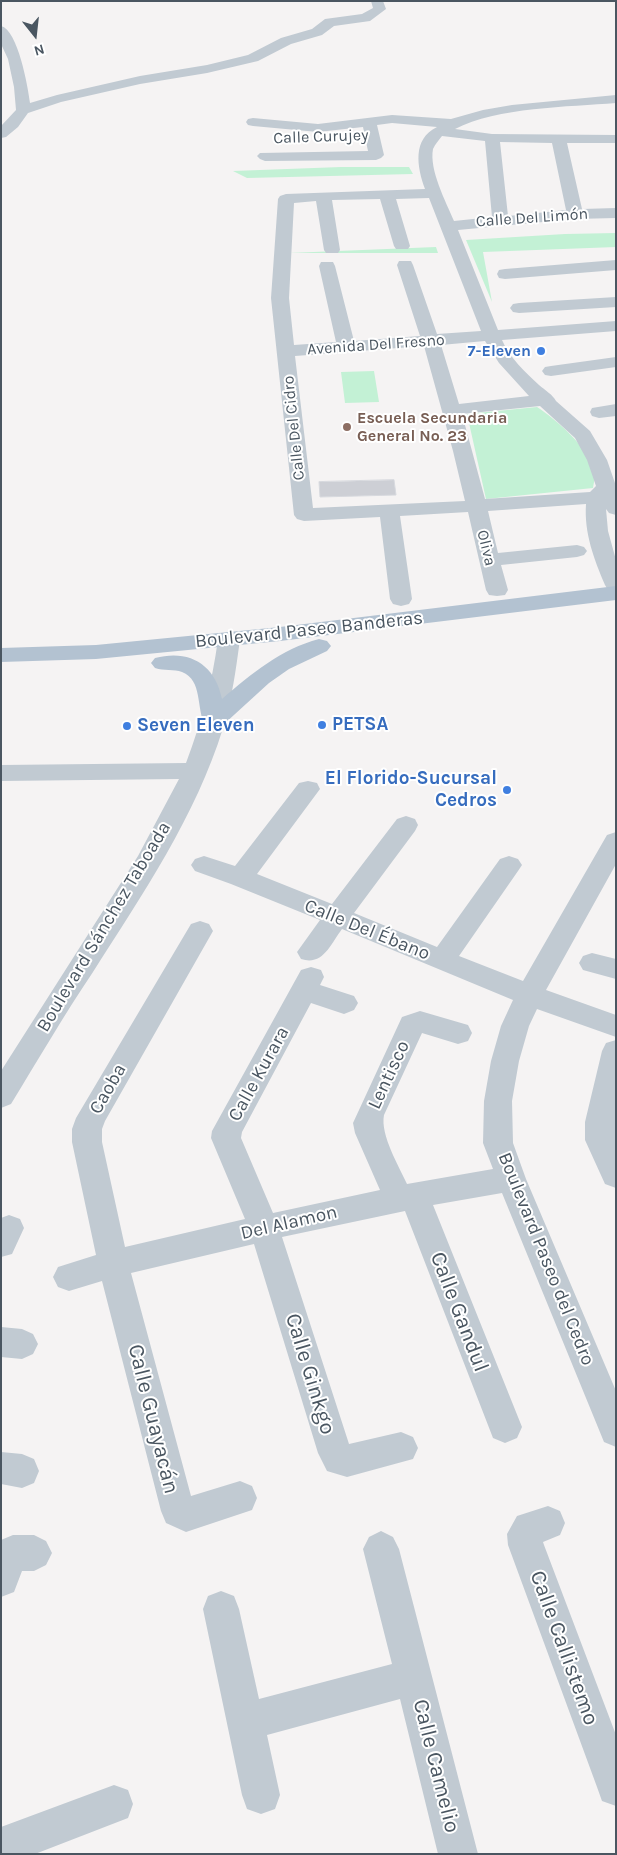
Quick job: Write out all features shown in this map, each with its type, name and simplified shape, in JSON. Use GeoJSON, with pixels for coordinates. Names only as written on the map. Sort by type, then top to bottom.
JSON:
{"type":"FeatureCollection","features":[{"type":"Feature","properties":{"kind":"main road","name":"Boulevard Paseo Banderas"},"geometry":{"type":"LineString","coordinates":[[1,672],[107,668],[163,663],[228,648],[352,626],[616,593]]}},
{"type":"Feature","properties":{"kind":"main road","name":"Boulevard Paseo Banderas"},"geometry":{"type":"LineString","coordinates":[[1,655],[319,646],[616,610]]}},
{"type":"Feature","properties":{"kind":"main road"},"geometry":{"type":"LineString","coordinates":[[214,719],[261,678],[281,664],[319,646]]}},
{"type":"Feature","properties":{"kind":"main road"},"geometry":{"type":"LineString","coordinates":[[163,663],[187,665],[200,672],[207,683],[214,719]]}},
{"type":"Feature","properties":{"kind":"street"},"geometry":{"type":"LineString","coordinates":[[1,134],[13,124],[23,110],[57,99],[140,80],[207,70],[253,58],[286,41],[317,32],[330,22],[364,18],[373,14],[380,9],[377,1]]}},
{"type":"Feature","properties":{"kind":"street"},"geometry":{"type":"LineString","coordinates":[[1,30],[15,59],[21,87],[23,110]]}},
{"type":"Feature","properties":{"kind":"street"},"geometry":{"type":"LineString","coordinates":[[616,99],[497,110],[471,116],[446,127],[427,144],[425,152],[427,171],[491,336],[505,359],[529,386],[587,440],[598,460],[608,497],[595,516],[607,540],[616,585]]}},
{"type":"Feature","properties":{"kind":"street"},"geometry":{"type":"LineString","coordinates":[[253,122],[318,128],[369,122],[418,120],[492,138],[616,139]]}},
{"type":"Feature","properties":{"kind":"street","name":"Calle Curujey"},"geometry":{"type":"LineString","coordinates":[[268,172],[264,149],[376,155],[369,122]]}},
{"type":"Feature","properties":{"kind":"street"},"geometry":{"type":"LineString","coordinates":[[492,138],[500,220]]}},
{"type":"Feature","properties":{"kind":"street"},"geometry":{"type":"LineString","coordinates":[[559,140],[575,214]]}},
{"type":"Feature","properties":{"kind":"street","name":"Calle Del Cidro"},"geometry":{"type":"LineString","coordinates":[[436,193],[323,196],[286,199],[280,298],[304,515],[608,497]]}},
{"type":"Feature","properties":{"kind":"street"},"geometry":{"type":"LineString","coordinates":[[387,195],[402,246]]}},
{"type":"Feature","properties":{"kind":"street"},"geometry":{"type":"LineString","coordinates":[[323,196],[330,258],[346,346]]}},
{"type":"Feature","properties":{"kind":"street","name":"Calle Del Limón"},"geometry":{"type":"LineString","coordinates":[[449,226],[575,214],[616,213]]}},
{"type":"Feature","properties":{"kind":"street","name":"Oliva"},"geometry":{"type":"LineString","coordinates":[[405,265],[431,341],[451,410],[497,590]]}},
{"type":"Feature","properties":{"kind":"street"},"geometry":{"type":"LineString","coordinates":[[505,274],[616,265]]}},
{"type":"Feature","properties":{"kind":"street"},"geometry":{"type":"LineString","coordinates":[[519,308],[616,302]]}},
{"type":"Feature","properties":{"kind":"street","name":"Avenida Del Fresno"},"geometry":{"type":"LineString","coordinates":[[286,351],[616,326]]}},
{"type":"Feature","properties":{"kind":"street"},"geometry":{"type":"LineString","coordinates":[[551,371],[616,362]]}},
{"type":"Feature","properties":{"kind":"street"},"geometry":{"type":"LineString","coordinates":[[451,410],[546,400]]}},
{"type":"Feature","properties":{"kind":"street"},"geometry":{"type":"LineString","coordinates":[[389,511],[401,599]]}},
{"type":"Feature","properties":{"kind":"street"},"geometry":{"type":"LineString","coordinates":[[489,560],[577,551]]}},
{"type":"Feature","properties":{"kind":"street","name":"Boulevard Sánchez Taboada"},"geometry":{"type":"LineString","coordinates":[[1,1096],[147,864],[194,771],[214,719],[228,648]]}},
{"type":"Feature","properties":{"kind":"street"},"geometry":{"type":"LineString","coordinates":[[1,773],[194,771]]}},
{"type":"Feature","properties":{"kind":"street"},"geometry":{"type":"LineString","coordinates":[[240,878],[308,790]]}},
{"type":"Feature","properties":{"kind":"street"},"geometry":{"type":"LineString","coordinates":[[344,1004],[309,973],[337,918],[406,825]]}},
{"type":"Feature","properties":{"kind":"street","name":"Boulevard Paseo del Cedro"},"geometry":{"type":"LineString","coordinates":[[616,841],[607,877],[529,995],[515,1026],[504,1061],[498,1101],[498,1143],[511,1179],[616,1431]]}},
{"type":"Feature","properties":{"kind":"street"},"geometry":{"type":"LineString","coordinates":[[442,960],[509,865]]}},
{"type":"Feature","properties":{"kind":"street","name":"Calle Del Ébano"},"geometry":{"type":"LineString","coordinates":[[204,866],[240,878],[529,995],[616,1026]]}},
{"type":"Feature","properties":{"kind":"street","name":"Caoba"},"geometry":{"type":"LineString","coordinates":[[113,1263],[87,1142],[87,1129],[91,1118],[200,931]]}},
{"type":"Feature","properties":{"kind":"street","name":"Calle Kurara"},"geometry":{"type":"LineString","coordinates":[[264,1228],[226,1134],[309,973]]}},
{"type":"Feature","properties":{"kind":"street","name":"Lentisco"},"geometry":{"type":"LineString","coordinates":[[407,1198],[370,1133],[368,1123],[370,1114],[412,1026],[420,1022],[458,1033]]}},
{"type":"Feature","properties":{"kind":"street"},"geometry":{"type":"LineString","coordinates":[[616,1051],[600,1122],[600,1140],[616,1176]]}},
{"type":"Feature","properties":{"kind":"street","name":"Del Alamon"},"geometry":{"type":"LineString","coordinates":[[69,1277],[113,1263],[264,1228],[407,1198],[511,1179]]}},
{"type":"Feature","properties":{"kind":"street","name":"Calle Gandul"},"geometry":{"type":"LineString","coordinates":[[407,1198],[504,1428]]}},
{"type":"Feature","properties":{"kind":"street","name":"Calle Ginkgo"},"geometry":{"type":"LineString","coordinates":[[264,1228],[335,1454],[347,1461],[401,1448]]}},
{"type":"Feature","properties":{"kind":"street","name":"Calle Guayacán"},"geometry":{"type":"LineString","coordinates":[[113,1263],[178,1511],[186,1515],[240,1498]]}},
{"type":"Feature","properties":{"kind":"street","name":"Calle Callistemo"},"geometry":{"type":"LineString","coordinates":[[548,1523],[529,1528],[525,1534],[526,1546],[616,1787]]}},
{"type":"Feature","properties":{"kind":"street","name":"Calle Camelio"},"geometry":{"type":"LineString","coordinates":[[381,1549],[458,1854]]}},
{"type":"Feature","properties":{"kind":"street"},"geometry":{"type":"LineString","coordinates":[[1,1580],[6,1562],[13,1553],[34,1553]]}},
{"type":"Feature","properties":{"kind":"street"},"geometry":{"type":"LineString","coordinates":[[221,1610],[261,1795]]}},
{"type":"Feature","properties":{"kind":"street","name":"Calle Camelio"},"geometry":{"type":"LineString","coordinates":[[245,1722],[414,1678]]}},
{"type":"Feature","properties":{"kind":"street"},"geometry":{"type":"LineString","coordinates":[[1,1847],[114,1804]]}},
{"type":"Feature","properties":{"kind":"green space"},"geometry":{"type":"Polygon","coordinates":[[[341,167],[409,167],[413,174],[247,178],[233,171],[341,167]]]}},
{"type":"Feature","properties":{"kind":"green space"},"geometry":{"type":"Polygon","coordinates":[[[616,233],[616,247],[483,252],[492,302],[466,240],[565,234],[616,233]]]}},
{"type":"Feature","properties":{"kind":"green space"},"geometry":{"type":"Polygon","coordinates":[[[436,247],[438,253],[289,253],[436,247]]]}},
{"type":"Feature","properties":{"kind":"green space"},"geometry":{"type":"Polygon","coordinates":[[[374,371],[379,402],[345,403],[341,372],[374,371]]]}},
{"type":"Feature","properties":{"kind":"green space"},"geometry":{"type":"Polygon","coordinates":[[[537,407],[562,426],[585,451],[595,470],[593,488],[486,499],[467,414],[537,407]]]}},
{"type":"Feature","properties":{"kind":"building","name":"Escuela Secundaria General No. 23"},"geometry":{"type":"Polygon","coordinates":[[[394,480],[396,495],[320,497],[319,482],[394,480]]]}},
{"type":"Feature","properties":{"kind":"place","name":"7-Eleven"},"geometry":{"type":"Point","coordinates":[541,351]}},
{"type":"Feature","properties":{"kind":"place","name":"Escuela Secundaria General No. 23"},"geometry":{"type":"Point","coordinates":[347,427]}},
{"type":"Feature","properties":{"kind":"place","name":"PETSA"},"geometry":{"type":"Point","coordinates":[322,725]}},
{"type":"Feature","properties":{"kind":"place","name":"Seven Eleven"},"geometry":{"type":"Point","coordinates":[127,726]}},
{"type":"Feature","properties":{"kind":"place","name":"El Florido-Sucursal Cedros"},"geometry":{"type":"Point","coordinates":[507,790]}}]}
